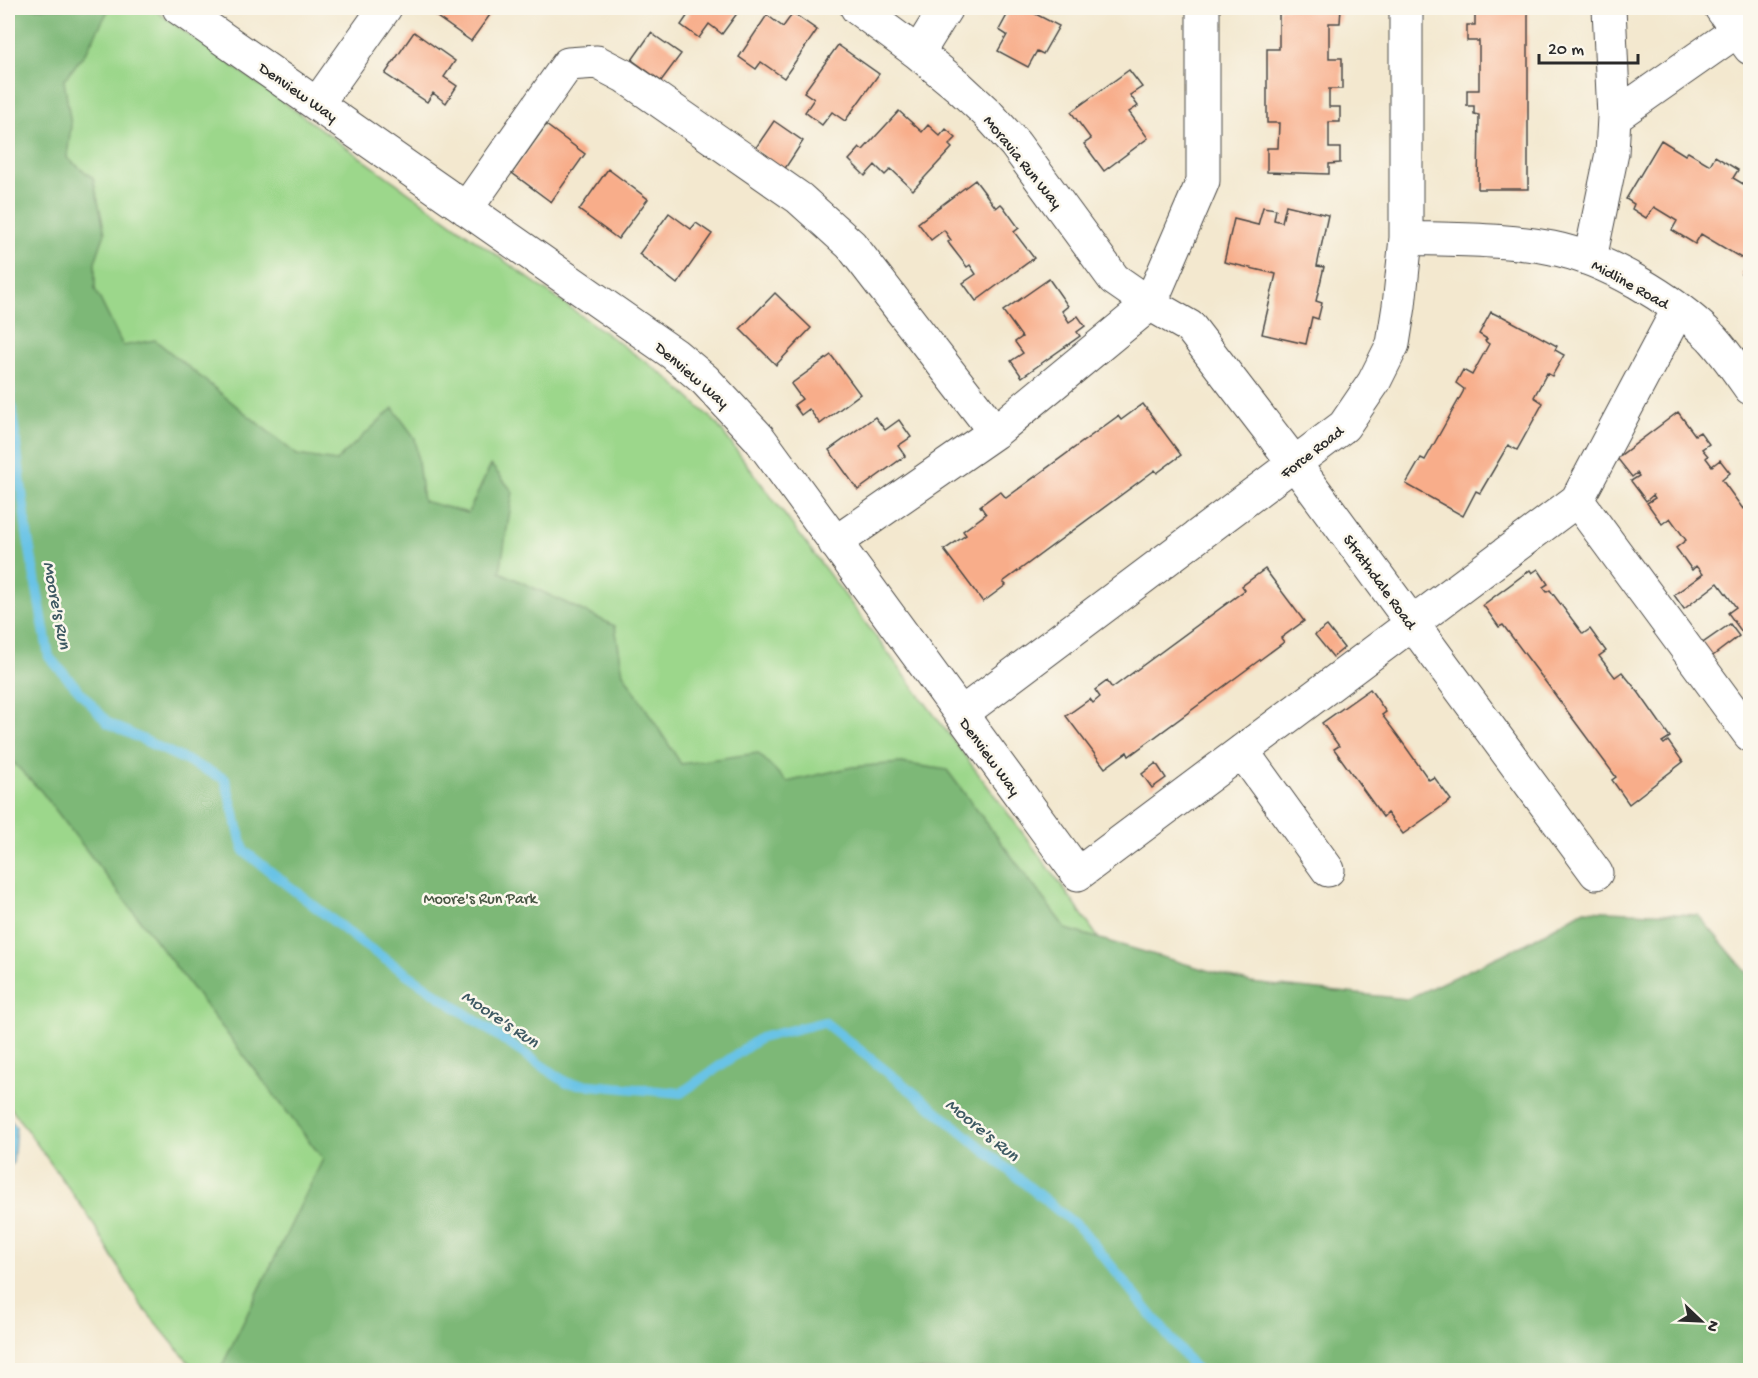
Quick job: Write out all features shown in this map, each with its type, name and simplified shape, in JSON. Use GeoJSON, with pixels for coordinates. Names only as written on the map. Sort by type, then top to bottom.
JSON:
{"type":"FeatureCollection","features":[{"type":"Feature","properties":{"kind":"street","name":"Denview Way"},"geometry":{"type":"LineString","coordinates":[[179,8],[218,19],[317,104],[674,354],[705,380],[759,438],[1078,874],[1242,751]]}},
{"type":"Feature","properties":{"kind":"street"},"geometry":{"type":"LineString","coordinates":[[317,104],[385,8]]}},
{"type":"Feature","properties":{"kind":"street","name":"Moravia Run Way"},"geometry":{"type":"LineString","coordinates":[[857,8],[918,53],[987,113],[1015,144],[1114,279],[1150,304]]}},
{"type":"Feature","properties":{"kind":"street"},"geometry":{"type":"LineString","coordinates":[[918,53],[946,8]]}},
{"type":"Feature","properties":{"kind":"street"},"geometry":{"type":"LineString","coordinates":[[835,543],[995,432],[1150,304],[1203,181],[1203,8]]}},
{"type":"Feature","properties":{"kind":"street","name":"Force Road"},"geometry":{"type":"LineString","coordinates":[[961,714],[1344,426],[1374,382],[1393,344],[1406,238],[1406,8]]}},
{"type":"Feature","properties":{"kind":"street"},"geometry":{"type":"LineString","coordinates":[[1590,259],[1612,153],[1614,117],[1610,8]]}},
{"type":"Feature","properties":{"kind":"street"},"geometry":{"type":"LineString","coordinates":[[1614,117],[1736,28]]}},
{"type":"Feature","properties":{"kind":"street"},"geometry":{"type":"LineString","coordinates":[[466,209],[567,64],[597,62],[624,76],[799,198],[851,245],[995,432]]}},
{"type":"Feature","properties":{"kind":"street","name":"Midline Road"},"geometry":{"type":"LineString","coordinates":[[1406,238],[1507,242],[1553,248],[1590,259],[1644,287],[1678,309],[1711,337],[1750,388]]}},
{"type":"Feature","properties":{"kind":"street","name":"Strathdale Road"},"geometry":{"type":"LineString","coordinates":[[1150,304],[1190,327],[1596,873]]}},
{"type":"Feature","properties":{"kind":"street"},"geometry":{"type":"LineString","coordinates":[[1328,870],[1242,751],[1577,500],[1678,309]]}},
{"type":"Feature","properties":{"kind":"street"},"geometry":{"type":"LineString","coordinates":[[1577,500],[1750,735]]}},
{"type":"Feature","properties":{"kind":"green space","name":"Moore's Run Park"},"geometry":{"type":"Polygon","coordinates":[[[8,8],[152,8],[668,378],[716,423],[1057,879],[1402,1370],[195,1370],[140,1304],[88,1215],[8,1104],[8,8]]]}},
{"type":"Feature","properties":{"kind":"green space","name":"Moore's Run Park"},"geometry":{"type":"Polygon","coordinates":[[[8,8],[109,9],[86,52],[64,80],[71,125],[67,158],[93,178],[105,233],[95,262],[95,289],[123,346],[155,340],[297,455],[336,461],[393,408],[415,438],[423,501],[468,513],[491,465],[513,492],[500,572],[615,626],[623,673],[681,764],[758,753],[787,782],[852,767],[901,763],[947,770],[1066,929],[1251,983],[1407,999],[1527,943],[1584,910],[1698,915],[1750,976],[1750,1370],[220,1370],[323,1159],[41,791],[8,757],[8,8]]]}},
{"type":"Feature","properties":{"kind":"water"},"geometry":{"type":"Polygon","coordinates":[[[8,1117],[16,1127],[13,1164],[8,1166],[8,1117]]]}},
{"type":"Feature","properties":{"kind":"building"},"geometry":{"type":"Polygon","coordinates":[[[433,8],[495,8],[471,41],[430,12],[433,8]]]}},
{"type":"Feature","properties":{"kind":"building"},"geometry":{"type":"Polygon","coordinates":[[[684,8],[741,8],[722,34],[709,24],[699,38],[681,25],[690,12],[684,8]]]}},
{"type":"Feature","properties":{"kind":"building"},"geometry":{"type":"Polygon","coordinates":[[[1011,8],[1024,8],[1059,26],[1043,54],[1037,51],[1028,67],[998,51],[1007,35],[999,30],[1011,8]]]}},
{"type":"Feature","properties":{"kind":"building"},"geometry":{"type":"Polygon","coordinates":[[[1279,8],[1341,8],[1340,23],[1329,23],[1329,58],[1342,58],[1342,89],[1329,89],[1329,107],[1340,107],[1340,122],[1329,122],[1329,148],[1340,148],[1340,163],[1329,164],[1329,174],[1267,172],[1267,148],[1278,148],[1279,123],[1267,123],[1267,49],[1279,49],[1279,8]]]}},
{"type":"Feature","properties":{"kind":"building"},"geometry":{"type":"Polygon","coordinates":[[[1479,8],[1528,8],[1528,189],[1478,189],[1479,115],[1474,114],[1474,106],[1467,106],[1467,90],[1479,90],[1479,41],[1467,41],[1467,25],[1475,25],[1475,14],[1478,14],[1479,8]]]}},
{"type":"Feature","properties":{"kind":"building"},"geometry":{"type":"Polygon","coordinates":[[[793,13],[817,30],[784,78],[761,62],[756,69],[739,57],[767,15],[783,27],[793,13]]]}},
{"type":"Feature","properties":{"kind":"building"},"geometry":{"type":"Polygon","coordinates":[[[414,32],[455,61],[444,77],[457,86],[446,103],[433,93],[427,102],[385,74],[414,32]]]}},
{"type":"Feature","properties":{"kind":"building"},"geometry":{"type":"Polygon","coordinates":[[[651,33],[681,54],[661,81],[632,60],[651,33]]]}},
{"type":"Feature","properties":{"kind":"building"},"geometry":{"type":"Polygon","coordinates":[[[838,45],[879,74],[845,121],[832,112],[822,125],[805,112],[814,99],[804,92],[838,45]]]}},
{"type":"Feature","properties":{"kind":"building"},"geometry":{"type":"Polygon","coordinates":[[[1129,70],[1142,87],[1130,95],[1138,106],[1129,112],[1148,138],[1104,171],[1084,144],[1091,139],[1071,112],[1129,70]]]}},
{"type":"Feature","properties":{"kind":"building"},"geometry":{"type":"Polygon","coordinates":[[[899,111],[922,132],[928,125],[940,136],[946,129],[956,138],[949,145],[952,148],[913,190],[891,169],[885,175],[875,165],[865,176],[849,160],[860,148],[863,150],[899,111]]]}},
{"type":"Feature","properties":{"kind":"building"},"geometry":{"type":"Polygon","coordinates":[[[774,121],[803,141],[784,170],[755,149],[774,121]]]}},
{"type":"Feature","properties":{"kind":"building"},"geometry":{"type":"Polygon","coordinates":[[[546,125],[585,154],[551,202],[512,173],[546,125]]]}},
{"type":"Feature","properties":{"kind":"building"},"geometry":{"type":"Polygon","coordinates":[[[1661,140],[1685,155],[1688,152],[1710,165],[1715,156],[1738,170],[1733,178],[1750,188],[1750,280],[1741,274],[1748,262],[1701,234],[1695,244],[1672,230],[1677,221],[1654,207],[1646,218],[1632,209],[1634,204],[1626,199],[1661,140]]]}},
{"type":"Feature","properties":{"kind":"building"},"geometry":{"type":"Polygon","coordinates":[[[608,169],[648,199],[618,239],[579,210],[608,169]]]}},
{"type":"Feature","properties":{"kind":"building"},"geometry":{"type":"Polygon","coordinates":[[[975,180],[996,208],[1001,204],[1003,206],[1019,228],[1014,232],[1034,258],[976,301],[963,283],[976,274],[970,265],[967,267],[950,245],[948,242],[951,240],[944,230],[931,240],[918,223],[975,180]]]}},
{"type":"Feature","properties":{"kind":"building"},"geometry":{"type":"Polygon","coordinates":[[[1286,205],[1328,215],[1317,266],[1324,267],[1316,301],[1322,303],[1318,319],[1312,317],[1306,344],[1262,334],[1276,274],[1224,262],[1234,219],[1258,225],[1263,207],[1276,209],[1274,220],[1282,222],[1286,205]]]}},
{"type":"Feature","properties":{"kind":"building"},"geometry":{"type":"Polygon","coordinates":[[[669,213],[691,229],[696,223],[712,234],[677,284],[639,254],[669,213]]]}},
{"type":"Feature","properties":{"kind":"building"},"geometry":{"type":"Polygon","coordinates":[[[1049,279],[1068,306],[1062,311],[1069,322],[1078,316],[1085,326],[1077,332],[1080,336],[1022,377],[1011,361],[1023,353],[1015,342],[1022,337],[1003,311],[1049,279]]]}},
{"type":"Feature","properties":{"kind":"building"},"geometry":{"type":"Polygon","coordinates":[[[775,293],[811,328],[776,365],[740,329],[775,293]]]}},
{"type":"Feature","properties":{"kind":"building"},"geometry":{"type":"Polygon","coordinates":[[[1491,312],[1557,346],[1555,350],[1564,355],[1552,376],[1547,373],[1534,397],[1543,403],[1517,450],[1508,445],[1480,493],[1476,491],[1463,516],[1406,484],[1421,458],[1425,460],[1463,392],[1464,389],[1456,383],[1463,370],[1472,375],[1489,344],[1485,341],[1487,339],[1479,334],[1491,312]]]}},
{"type":"Feature","properties":{"kind":"building"},"geometry":{"type":"Polygon","coordinates":[[[831,355],[860,394],[820,424],[809,409],[801,415],[794,405],[802,399],[791,384],[831,355]]]}},
{"type":"Feature","properties":{"kind":"building"},"geometry":{"type":"Polygon","coordinates":[[[1143,404],[1181,455],[1157,473],[1155,470],[1003,582],[1006,585],[983,602],[944,550],[966,535],[963,531],[986,514],[980,506],[1000,491],[1006,498],[1118,416],[1121,420],[1143,404]]]}},
{"type":"Feature","properties":{"kind":"building"},"geometry":{"type":"Polygon","coordinates":[[[1678,412],[1695,435],[1700,432],[1709,444],[1702,449],[1712,466],[1720,460],[1730,473],[1722,480],[1743,509],[1750,504],[1750,643],[1728,613],[1736,607],[1718,583],[1684,609],[1674,595],[1703,574],[1696,566],[1692,570],[1676,548],[1686,540],[1670,518],[1662,524],[1647,503],[1655,498],[1653,495],[1646,501],[1631,481],[1639,476],[1637,473],[1632,477],[1617,458],[1678,412]]]}},
{"type":"Feature","properties":{"kind":"building"},"geometry":{"type":"Polygon","coordinates":[[[875,417],[885,430],[899,420],[911,437],[898,446],[905,456],[858,490],[829,450],[875,417]]]}},
{"type":"Feature","properties":{"kind":"building"},"geometry":{"type":"Polygon","coordinates":[[[1265,569],[1304,621],[1281,638],[1284,642],[1261,659],[1129,756],[1127,752],[1105,768],[1066,716],[1090,699],[1093,703],[1100,697],[1095,690],[1107,681],[1112,688],[1245,590],[1242,586],[1265,569]]]}},
{"type":"Feature","properties":{"kind":"building"},"geometry":{"type":"Polygon","coordinates":[[[1538,569],[1548,584],[1543,587],[1547,592],[1550,590],[1583,634],[1590,629],[1606,651],[1599,656],[1615,677],[1622,672],[1639,693],[1670,737],[1662,742],[1664,744],[1668,741],[1683,762],[1629,804],[1612,780],[1616,777],[1503,625],[1499,627],[1483,605],[1530,570],[1532,573],[1538,569]]]}},
{"type":"Feature","properties":{"kind":"building"},"geometry":{"type":"Polygon","coordinates":[[[1730,624],[1739,636],[1710,658],[1700,645],[1730,624]]]}},
{"type":"Feature","properties":{"kind":"building"},"geometry":{"type":"Polygon","coordinates":[[[1327,626],[1344,648],[1333,657],[1315,635],[1327,626]]]}},
{"type":"Feature","properties":{"kind":"building"},"geometry":{"type":"Polygon","coordinates":[[[1370,689],[1386,712],[1382,715],[1429,780],[1434,777],[1451,800],[1403,834],[1387,813],[1383,817],[1334,749],[1339,746],[1322,723],[1370,689]]]}},
{"type":"Feature","properties":{"kind":"building"},"geometry":{"type":"Polygon","coordinates":[[[1156,763],[1166,778],[1152,788],[1142,774],[1156,763]]]}},
{"type":"Feature","properties":{"kind":"waterway","name":"Moore's Run"},"geometry":{"type":"LineString","coordinates":[[8,379],[27,533],[49,657],[108,723],[225,779],[244,851],[363,944],[567,1083],[681,1093],[760,1038],[824,1022],[1082,1230],[1196,1370]]}}]}
